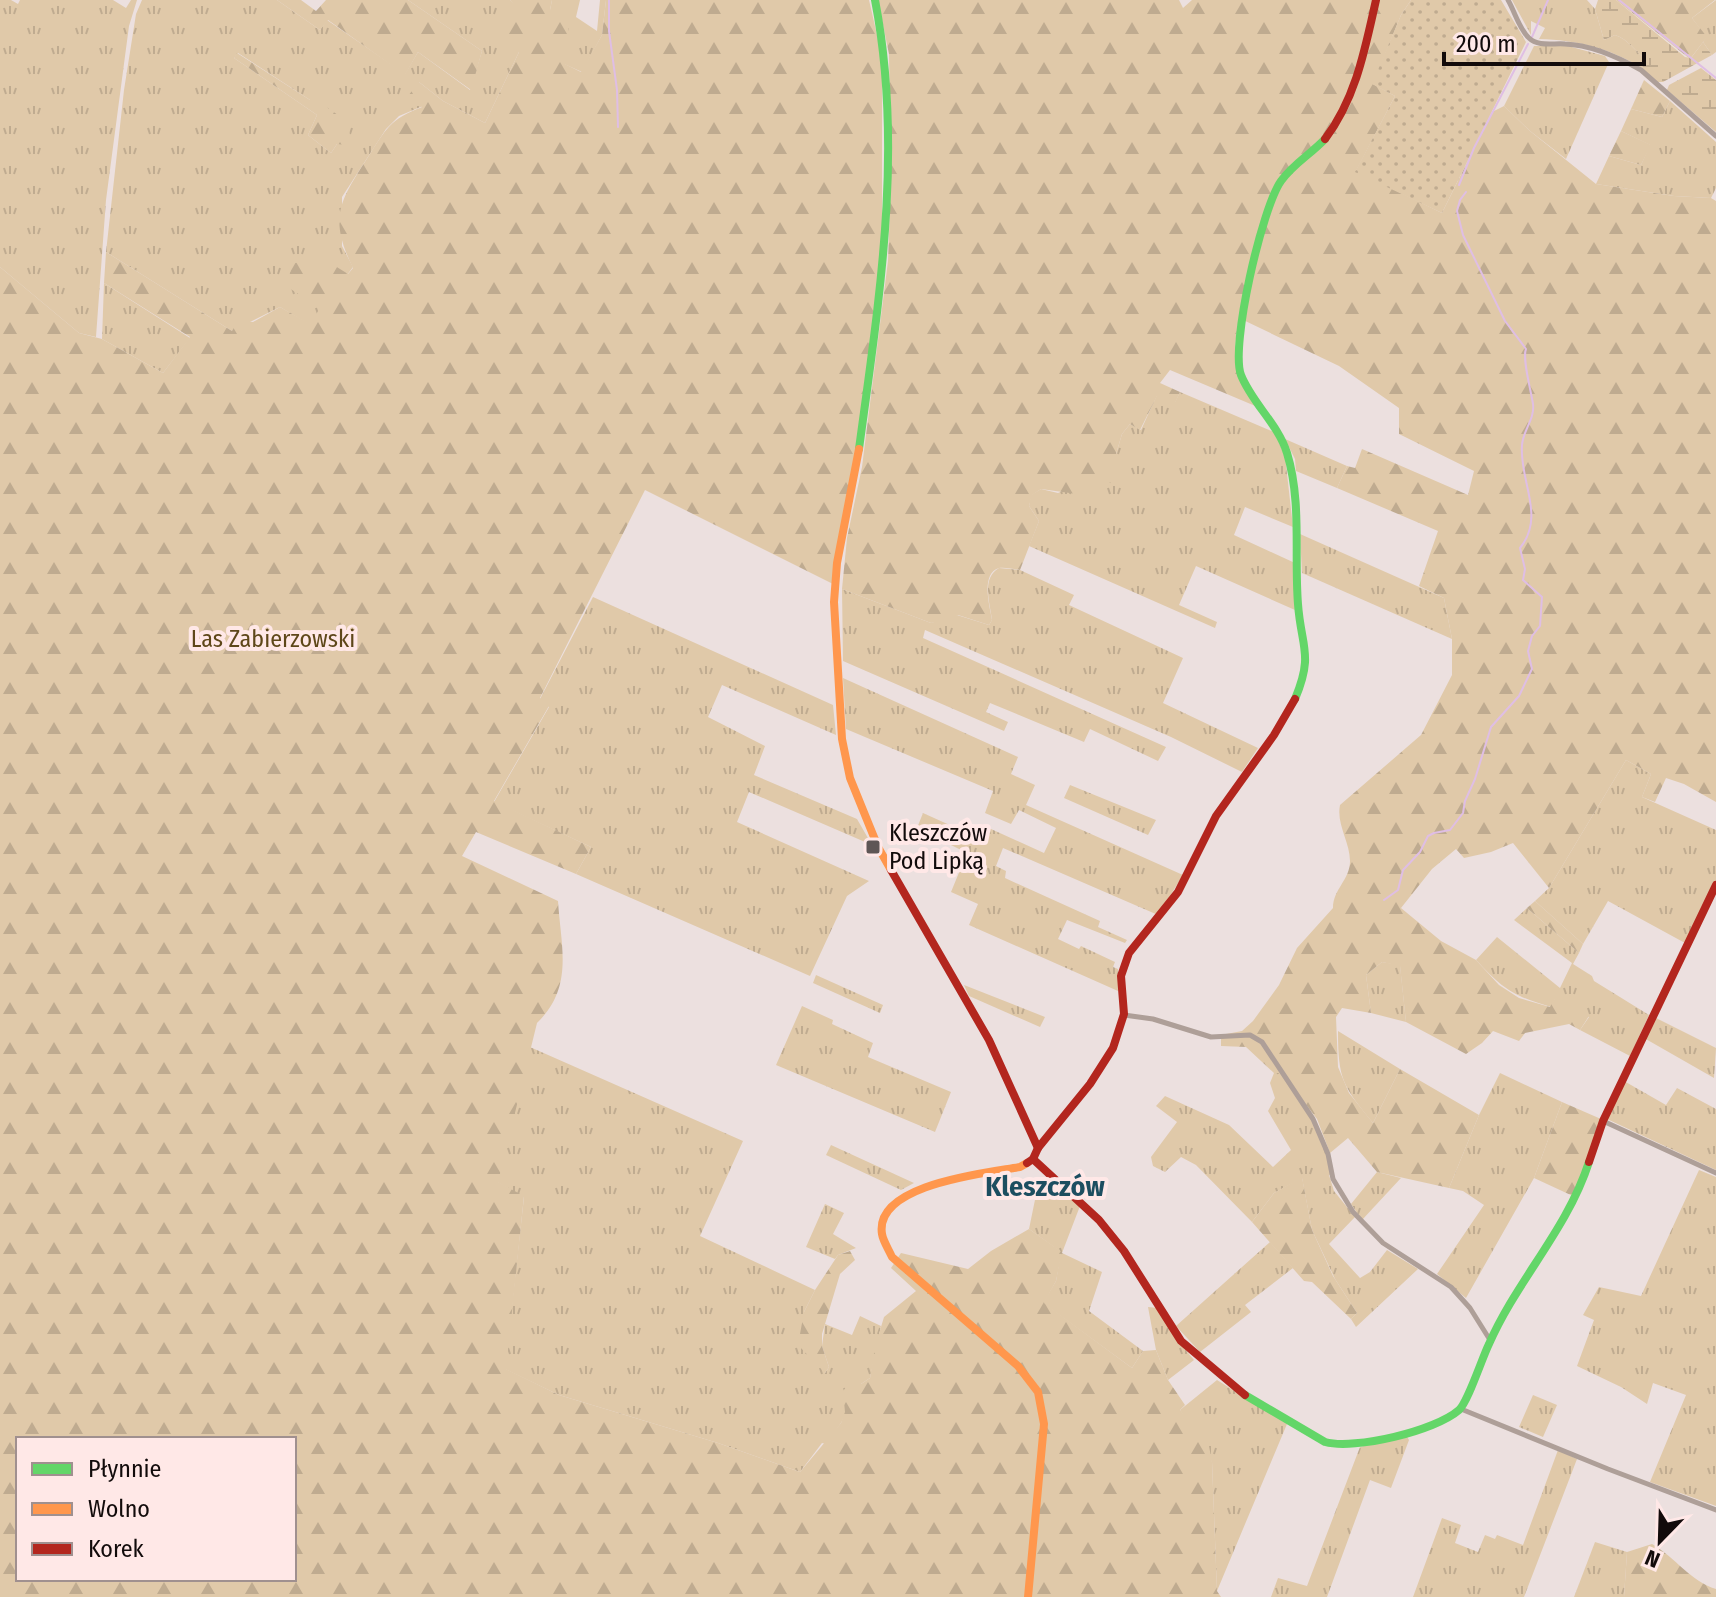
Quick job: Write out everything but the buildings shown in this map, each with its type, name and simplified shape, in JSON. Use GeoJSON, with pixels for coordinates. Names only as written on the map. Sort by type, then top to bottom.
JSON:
{"type":"FeatureCollection","features":[{"type":"Feature","properties":{"kind":"street"},"geometry":{"type":"LineString","coordinates":[[875,0],[885,52],[887,184],[884,261],[856,468],[837,563],[834,602],[842,739],[850,778],[873,838],[989,1040],[1038,1148]]}},
{"type":"Feature","properties":{"kind":"street"},"geometry":{"type":"LineString","coordinates":[[1028,1597],[1044,1424],[1042,1400],[1035,1384],[1018,1366],[892,1257],[882,1243],[882,1222],[888,1210],[903,1195],[937,1184],[1020,1167],[1033,1159],[1038,1148],[1106,1061],[1124,1015],[1123,964],[1177,893],[1220,809],[1286,716],[1303,677],[1307,654],[1299,617],[1294,491],[1287,453],[1278,431],[1245,380],[1238,363],[1250,283],[1272,199],[1279,182],[1325,140],[1347,106],[1376,0]]}},
{"type":"Feature","properties":{"kind":"street"},"geometry":{"type":"LineString","coordinates":[[1508,0],[1529,40],[1592,48],[1627,62],[1641,70],[1716,136]]}},
{"type":"Feature","properties":{"kind":"street"},"geometry":{"type":"LineString","coordinates":[[1033,1159],[1099,1220],[1124,1251],[1181,1341],[1252,1400],[1325,1442],[1347,1447],[1434,1425],[1461,1409],[1490,1340],[1579,1194],[1603,1121],[1716,885]]}},
{"type":"Feature","properties":{"kind":"street"},"geometry":{"type":"LineString","coordinates":[[1124,1015],[1153,1019],[1211,1037],[1250,1035],[1262,1042],[1313,1119],[1328,1154],[1333,1179],[1353,1212],[1383,1243],[1451,1287],[1470,1308],[1490,1340]]}},
{"type":"Feature","properties":{"kind":"street"},"geometry":{"type":"LineString","coordinates":[[1603,1121],[1716,1173]]}},
{"type":"Feature","properties":{"kind":"street"},"geometry":{"type":"LineString","coordinates":[[1461,1409],[1716,1510]]}},
{"type":"Feature","properties":{"kind":"green space"},"geometry":{"type":"Polygon","coordinates":[[[0,0],[18,4],[20,0],[113,0],[126,8],[131,0],[137,0],[129,26],[106,200],[96,337],[79,333],[0,267],[0,0]]]}},
{"type":"Feature","properties":{"kind":"green space"},"geometry":{"type":"Polygon","coordinates":[[[142,0],[277,0],[320,30],[327,20],[405,74],[418,52],[470,90],[482,51],[408,0],[510,0],[516,5],[519,52],[485,123],[443,101],[419,82],[423,106],[399,116],[386,129],[342,197],[342,246],[353,267],[310,325],[280,307],[232,331],[106,252],[124,90],[136,14],[142,0]],[[238,53],[234,58],[317,115],[308,135],[331,153],[337,144],[310,100],[238,53]]]}},
{"type":"Feature","properties":{"kind":"green space"},"geometry":{"type":"Polygon","coordinates":[[[277,0],[301,0],[316,11],[326,0],[408,0],[482,51],[471,90],[418,52],[405,75],[328,20],[320,30],[277,0]]]}},
{"type":"Feature","properties":{"kind":"green space","name":"Las Zabierzowski"},"geometry":{"type":"Polygon","coordinates":[[[510,0],[552,0],[550,10],[570,14],[565,64],[581,72],[602,35],[606,0],[869,0],[882,57],[882,260],[854,467],[833,584],[645,490],[540,698],[549,706],[494,801],[591,847],[576,874],[476,832],[462,856],[558,901],[561,935],[561,981],[549,1009],[537,1023],[498,1182],[524,1196],[506,1369],[559,1395],[718,1443],[800,1472],[841,1423],[845,1412],[843,1391],[849,1384],[861,1384],[870,1378],[884,1317],[916,1291],[891,1268],[901,1253],[968,1269],[991,1251],[1029,1229],[1062,1252],[1056,1281],[1044,1303],[1132,1368],[1143,1351],[1156,1350],[1168,1380],[1185,1405],[1180,1410],[1209,1446],[1217,1591],[1221,1597],[0,1597],[0,267],[79,333],[102,339],[163,373],[190,337],[104,283],[106,252],[232,331],[238,321],[253,322],[280,307],[310,324],[320,308],[286,286],[293,263],[308,262],[316,254],[348,274],[353,268],[345,250],[339,222],[344,198],[358,172],[385,132],[403,116],[422,107],[408,96],[419,82],[443,101],[485,123],[519,52],[498,38],[516,6],[510,0]]]}},
{"type":"Feature","properties":{"kind":"green space"},"geometry":{"type":"Polygon","coordinates":[[[552,0],[580,0],[576,17],[597,31],[600,0],[606,0],[602,35],[582,72],[564,64],[550,10],[552,0]]]}},
{"type":"Feature","properties":{"kind":"green space"},"geometry":{"type":"Polygon","coordinates":[[[878,0],[1179,0],[1183,8],[1192,0],[1411,0],[1401,15],[1373,84],[1395,96],[1356,171],[1442,213],[1492,112],[1504,106],[1596,184],[1716,201],[1716,802],[1666,778],[1655,802],[1642,797],[1651,774],[1626,760],[1549,888],[1513,843],[1464,858],[1456,849],[1432,869],[1401,908],[1441,941],[1476,960],[1499,985],[1519,998],[1550,1007],[1555,998],[1589,1016],[1580,1030],[1569,1024],[1525,1033],[1519,1041],[1493,1031],[1466,1054],[1406,1022],[1400,966],[1382,962],[1366,975],[1371,1013],[1342,1008],[1336,1017],[1338,1067],[1349,1093],[1373,1123],[1400,1069],[1479,1115],[1449,1188],[1377,1172],[1348,1138],[1330,1153],[1317,1119],[1282,1073],[1274,1073],[1246,1047],[1221,1046],[1221,1035],[1242,1031],[1253,1021],[1279,985],[1297,948],[1333,908],[1350,861],[1340,819],[1340,805],[1421,735],[1452,675],[1452,639],[1444,598],[1419,586],[1438,531],[1337,488],[1347,466],[1355,468],[1362,449],[1468,495],[1474,471],[1399,434],[1399,408],[1339,366],[1239,318],[1235,346],[1237,366],[1260,408],[1170,370],[1160,383],[1180,392],[1175,403],[1157,396],[1140,430],[1130,424],[1122,434],[1116,454],[1125,462],[1117,485],[1094,478],[1084,495],[1041,489],[1032,495],[1029,506],[1039,521],[1020,570],[999,568],[990,577],[988,591],[992,620],[989,625],[958,615],[931,623],[842,589],[847,538],[862,467],[888,261],[891,180],[889,54],[878,0]]]}},
{"type":"Feature","properties":{"kind":"green space"},"geometry":{"type":"Polygon","coordinates":[[[1411,0],[1501,0],[1526,42],[1442,213],[1355,172],[1395,96],[1372,84],[1401,15],[1411,0]]]}},
{"type":"Feature","properties":{"kind":"green space"},"geometry":{"type":"Polygon","coordinates":[[[1512,0],[1587,0],[1595,9],[1604,40],[1615,35],[1624,40],[1645,59],[1642,68],[1592,46],[1539,39],[1545,28],[1531,21],[1531,35],[1512,0]]]}},
{"type":"Feature","properties":{"kind":"green space"},"geometry":{"type":"Polygon","coordinates":[[[1598,0],[1616,0],[1685,57],[1691,58],[1703,42],[1712,55],[1663,82],[1657,82],[1642,68],[1645,59],[1628,42],[1615,35],[1604,40],[1595,9],[1598,0]]]}},
{"type":"Feature","properties":{"kind":"green space"},"geometry":{"type":"Polygon","coordinates":[[[1616,0],[1715,0],[1692,18],[1707,37],[1690,59],[1616,0]]]}},
{"type":"Feature","properties":{"kind":"green space"},"geometry":{"type":"Polygon","coordinates":[[[1716,0],[1716,52],[1712,55],[1703,42],[1706,37],[1692,18],[1716,0]]]}},
{"type":"Feature","properties":{"kind":"green space"},"geometry":{"type":"Polygon","coordinates":[[[1534,46],[1568,46],[1605,56],[1609,62],[1566,159],[1504,106],[1534,46]]]}},
{"type":"Feature","properties":{"kind":"green space"},"geometry":{"type":"Polygon","coordinates":[[[237,53],[348,122],[350,136],[346,145],[337,144],[331,153],[308,135],[317,115],[234,58],[237,53]]]}},
{"type":"Feature","properties":{"kind":"green space"},"geometry":{"type":"Polygon","coordinates":[[[1701,68],[1716,80],[1716,132],[1667,90],[1669,85],[1701,68]]]}},
{"type":"Feature","properties":{"kind":"green space"},"geometry":{"type":"Polygon","coordinates":[[[1644,80],[1670,101],[1662,117],[1631,109],[1644,80]]]}},
{"type":"Feature","properties":{"kind":"green space"},"geometry":{"type":"Polygon","coordinates":[[[1670,101],[1716,142],[1716,188],[1711,198],[1674,196],[1596,184],[1609,156],[1641,165],[1650,145],[1621,131],[1631,109],[1662,117],[1670,101]]]}},
{"type":"Feature","properties":{"kind":"green space"},"geometry":{"type":"Polygon","coordinates":[[[1621,131],[1651,145],[1641,165],[1609,156],[1621,131]]]}},
{"type":"Feature","properties":{"kind":"green space"},"geometry":{"type":"Polygon","coordinates":[[[104,283],[190,338],[163,373],[102,339],[104,283]]]}},
{"type":"Feature","properties":{"kind":"green space"},"geometry":{"type":"Polygon","coordinates":[[[1180,392],[1274,432],[1285,456],[1293,527],[1245,507],[1234,535],[1295,563],[1295,610],[1196,566],[1179,605],[1217,622],[1215,628],[1029,546],[1039,521],[1029,506],[1031,495],[1041,489],[1058,493],[1094,477],[1116,454],[1122,434],[1130,424],[1141,430],[1157,395],[1175,402],[1180,392]]]}},
{"type":"Feature","properties":{"kind":"green space"},"geometry":{"type":"Polygon","coordinates":[[[1285,439],[1347,466],[1337,488],[1296,471],[1295,459],[1285,439]]]}},
{"type":"Feature","properties":{"kind":"green space"},"geometry":{"type":"Polygon","coordinates":[[[1300,534],[1444,598],[1452,639],[1302,573],[1300,534]]]}},
{"type":"Feature","properties":{"kind":"green space"},"geometry":{"type":"Polygon","coordinates":[[[999,568],[1020,570],[1074,595],[1069,605],[1183,658],[1163,703],[1258,748],[1242,772],[1171,737],[925,630],[923,638],[1166,747],[1158,761],[1090,729],[1084,742],[990,703],[986,712],[1008,722],[1004,731],[843,661],[842,589],[931,623],[957,615],[989,625],[992,620],[988,584],[993,572],[999,568]]]}},
{"type":"Feature","properties":{"kind":"green space"},"geometry":{"type":"Polygon","coordinates":[[[593,597],[833,705],[836,735],[722,685],[708,717],[765,746],[754,775],[857,819],[872,845],[749,792],[737,822],[869,881],[847,896],[810,976],[576,874],[591,847],[494,802],[549,707],[540,699],[593,597]]]}},
{"type":"Feature","properties":{"kind":"green space"},"geometry":{"type":"Polygon","coordinates":[[[843,678],[1018,757],[1011,774],[1035,785],[1026,805],[1183,875],[1158,915],[1003,848],[996,866],[1006,871],[1005,878],[1100,921],[1098,927],[1127,940],[1125,943],[1067,920],[1058,939],[1115,962],[1113,967],[1118,969],[1118,991],[969,925],[978,904],[951,892],[967,853],[917,828],[923,813],[974,836],[980,824],[1044,853],[1056,828],[1019,810],[1011,824],[985,813],[993,791],[846,729],[843,678]]]}},
{"type":"Feature","properties":{"kind":"green space"},"geometry":{"type":"Polygon","coordinates":[[[1626,760],[1651,774],[1642,797],[1716,830],[1716,880],[1685,943],[1608,901],[1583,944],[1535,901],[1549,888],[1626,760]]]}},
{"type":"Feature","properties":{"kind":"green space"},"geometry":{"type":"Polygon","coordinates":[[[1070,785],[1156,820],[1148,835],[1064,798],[1070,785]]]}},
{"type":"Feature","properties":{"kind":"green space"},"geometry":{"type":"Polygon","coordinates":[[[1535,901],[1583,944],[1579,953],[1527,908],[1535,901]]]}},
{"type":"Feature","properties":{"kind":"green space"},"geometry":{"type":"Polygon","coordinates":[[[1527,908],[1579,953],[1573,964],[1592,976],[1594,981],[1649,1015],[1630,1056],[1580,1030],[1589,1017],[1555,999],[1551,1007],[1518,995],[1502,985],[1476,960],[1497,937],[1560,988],[1572,963],[1514,920],[1527,908]]]}},
{"type":"Feature","properties":{"kind":"green space"},"geometry":{"type":"Polygon","coordinates":[[[1382,962],[1400,965],[1406,1022],[1371,1013],[1366,975],[1382,962]]]}},
{"type":"Feature","properties":{"kind":"green space"},"geometry":{"type":"Polygon","coordinates":[[[816,975],[883,1005],[880,1013],[813,983],[816,975]]]}},
{"type":"Feature","properties":{"kind":"green space"},"geometry":{"type":"Polygon","coordinates":[[[964,985],[1045,1017],[1040,1027],[969,996],[964,985]]]}},
{"type":"Feature","properties":{"kind":"green space"},"geometry":{"type":"Polygon","coordinates":[[[802,1006],[873,1043],[868,1057],[951,1092],[935,1132],[776,1065],[802,1006]]]}},
{"type":"Feature","properties":{"kind":"green space"},"geometry":{"type":"Polygon","coordinates":[[[1656,1018],[1716,1048],[1714,1078],[1644,1038],[1656,1018]]]}},
{"type":"Feature","properties":{"kind":"green space"},"geometry":{"type":"Polygon","coordinates":[[[1338,1031],[1400,1069],[1373,1123],[1344,1082],[1339,1061],[1338,1031]]]}},
{"type":"Feature","properties":{"kind":"green space"},"geometry":{"type":"Polygon","coordinates":[[[530,1047],[743,1141],[700,1236],[815,1290],[804,1312],[825,1373],[829,1367],[822,1346],[825,1324],[852,1335],[860,1316],[881,1326],[870,1378],[861,1384],[826,1444],[822,1443],[800,1472],[718,1443],[559,1395],[505,1369],[524,1197],[497,1182],[530,1047]]]}},
{"type":"Feature","properties":{"kind":"green space"},"geometry":{"type":"Polygon","coordinates":[[[1274,1073],[1282,1073],[1315,1120],[1331,1158],[1334,1174],[1329,1175],[1334,1191],[1355,1217],[1329,1244],[1360,1278],[1370,1272],[1387,1250],[1418,1269],[1356,1327],[1351,1319],[1357,1313],[1335,1279],[1312,1230],[1302,1178],[1274,1193],[1252,1222],[1196,1165],[1181,1157],[1165,1172],[1153,1166],[1151,1157],[1177,1122],[1156,1106],[1165,1096],[1229,1125],[1273,1167],[1291,1150],[1268,1111],[1275,1098],[1270,1083],[1274,1073]]]}},
{"type":"Feature","properties":{"kind":"green space"},"geometry":{"type":"Polygon","coordinates":[[[1500,1073],[1562,1102],[1534,1178],[1466,1298],[1437,1274],[1484,1205],[1463,1191],[1449,1188],[1500,1073]]]}},
{"type":"Feature","properties":{"kind":"green space"},"geometry":{"type":"Polygon","coordinates":[[[1624,1081],[1666,1105],[1677,1088],[1716,1109],[1716,1170],[1607,1119],[1624,1081]]]}},
{"type":"Feature","properties":{"kind":"green space"},"geometry":{"type":"Polygon","coordinates":[[[1562,1102],[1601,1119],[1575,1197],[1534,1178],[1562,1102]]]}},
{"type":"Feature","properties":{"kind":"green space"},"geometry":{"type":"Polygon","coordinates":[[[831,1145],[914,1183],[901,1190],[826,1155],[831,1145]]]}},
{"type":"Feature","properties":{"kind":"green space"},"geometry":{"type":"Polygon","coordinates":[[[1699,1170],[1716,1177],[1716,1506],[1650,1482],[1686,1395],[1653,1383],[1647,1404],[1621,1387],[1577,1366],[1594,1320],[1583,1315],[1599,1287],[1641,1296],[1699,1170]]]}},
{"type":"Feature","properties":{"kind":"green space"},"geometry":{"type":"Polygon","coordinates":[[[1377,1172],[1401,1178],[1362,1220],[1351,1204],[1377,1172]]]}},
{"type":"Feature","properties":{"kind":"green space"},"geometry":{"type":"Polygon","coordinates":[[[1302,1177],[1312,1230],[1333,1276],[1357,1313],[1351,1319],[1312,1282],[1304,1281],[1252,1222],[1274,1193],[1302,1177]]]}},
{"type":"Feature","properties":{"kind":"green space"},"geometry":{"type":"Polygon","coordinates":[[[1037,1190],[1069,1196],[1080,1206],[1062,1253],[1102,1272],[1089,1311],[1143,1351],[1132,1368],[1043,1303],[1056,1281],[1061,1252],[1029,1229],[1037,1190]]]}},
{"type":"Feature","properties":{"kind":"green space"},"geometry":{"type":"Polygon","coordinates":[[[825,1204],[844,1213],[833,1234],[856,1248],[835,1259],[806,1247],[825,1204]]]}},
{"type":"Feature","properties":{"kind":"green space"},"geometry":{"type":"Polygon","coordinates":[[[1270,1242],[1293,1268],[1245,1305],[1251,1312],[1200,1352],[1176,1326],[1270,1242]]]}},
{"type":"Feature","properties":{"kind":"green space"},"geometry":{"type":"Polygon","coordinates":[[[850,1251],[855,1260],[840,1274],[822,1334],[822,1346],[829,1367],[825,1373],[798,1345],[804,1312],[838,1255],[850,1251]]]}},
{"type":"Feature","properties":{"kind":"green space"},"geometry":{"type":"Polygon","coordinates":[[[1148,1307],[1158,1308],[1194,1360],[1168,1380],[1156,1350],[1148,1307]]]}},
{"type":"Feature","properties":{"kind":"green space"},"geometry":{"type":"Polygon","coordinates":[[[1217,1380],[1287,1424],[1217,1591],[1212,1462],[1180,1410],[1217,1380]]]}},
{"type":"Feature","properties":{"kind":"green space"},"geometry":{"type":"Polygon","coordinates":[[[1533,1395],[1557,1405],[1543,1437],[1519,1427],[1533,1395]]]}},
{"type":"Feature","properties":{"kind":"green space"},"geometry":{"type":"Polygon","coordinates":[[[1406,1435],[1409,1440],[1391,1488],[1370,1480],[1327,1597],[1271,1597],[1278,1578],[1307,1586],[1360,1447],[1406,1435]]]}},
{"type":"Feature","properties":{"kind":"green space"},"geometry":{"type":"Polygon","coordinates":[[[1558,1450],[1577,1459],[1524,1597],[1413,1597],[1442,1518],[1461,1525],[1455,1543],[1478,1552],[1485,1535],[1495,1539],[1497,1535],[1523,1545],[1558,1450]]]}},
{"type":"Feature","properties":{"kind":"green space"},"geometry":{"type":"Polygon","coordinates":[[[1595,1542],[1627,1552],[1624,1597],[1574,1597],[1595,1542]]]}},
{"type":"Feature","properties":{"kind":"green space"},"geometry":{"type":"Polygon","coordinates":[[[1652,1544],[1699,1581],[1716,1589],[1716,1597],[1624,1597],[1627,1552],[1652,1544]]]}},
{"type":"Feature","properties":{"kind":"waterway"},"geometry":{"type":"LineString","coordinates":[[609,0],[618,127]]}},
{"type":"Feature","properties":{"kind":"waterway"},"geometry":{"type":"LineString","coordinates":[[1532,37],[1548,0]]}},
{"type":"Feature","properties":{"kind":"waterway"},"geometry":{"type":"LineString","coordinates":[[1619,0],[1716,78]]}},
{"type":"Feature","properties":{"kind":"waterway"},"geometry":{"type":"LineString","coordinates":[[1459,185],[1474,148],[1528,44]]}},
{"type":"Feature","properties":{"kind":"waterway"},"geometry":{"type":"LineString","coordinates":[[1384,900],[1398,890],[1403,870],[1420,852],[1428,836],[1450,830],[1463,813],[1491,727],[1519,696],[1532,669],[1528,651],[1532,636],[1540,626],[1542,597],[1523,580],[1525,569],[1520,548],[1531,523],[1522,458],[1523,440],[1533,409],[1526,349],[1505,321],[1463,235],[1457,211],[1466,192]]}},
{"type":"Feature","properties":{"kind":"traffic: fast"},"geometry":{"type":"LineString","coordinates":[[859,449],[880,281],[888,168],[888,112],[875,0]]}},
{"type":"Feature","properties":{"kind":"traffic: fast"},"geometry":{"type":"LineString","coordinates":[[1295,699],[1304,671],[1305,651],[1298,604],[1297,528],[1292,472],[1283,442],[1241,375],[1240,336],[1257,247],[1273,196],[1286,175],[1325,139]]}},
{"type":"Feature","properties":{"kind":"traffic: fast"},"geometry":{"type":"LineString","coordinates":[[1245,1395],[1325,1442],[1338,1444],[1394,1437],[1448,1418],[1459,1410],[1466,1398],[1500,1321],[1568,1210],[1589,1162]]}},
{"type":"Feature","properties":{"kind":"traffic: slow"},"geometry":{"type":"LineString","coordinates":[[859,449],[837,563],[834,602],[842,739],[850,778],[878,847],[891,870]]}},
{"type":"Feature","properties":{"kind":"traffic: slow"},"geometry":{"type":"LineString","coordinates":[[1027,1163],[913,1192],[896,1203],[884,1217],[882,1234],[892,1257],[1018,1366],[1038,1392],[1044,1424],[1028,1597]]}},
{"type":"Feature","properties":{"kind":"traffic: jam"},"geometry":{"type":"LineString","coordinates":[[1325,139],[1352,90],[1376,0]]}},
{"type":"Feature","properties":{"kind":"traffic: jam"},"geometry":{"type":"LineString","coordinates":[[1027,1163],[1090,1084],[1113,1048],[1124,1014],[1121,976],[1129,953],[1178,892],[1216,816],[1274,735],[1295,699]]}},
{"type":"Feature","properties":{"kind":"traffic: jam"},"geometry":{"type":"LineString","coordinates":[[891,870],[989,1040],[1038,1148]]}},
{"type":"Feature","properties":{"kind":"traffic: jam"},"geometry":{"type":"LineString","coordinates":[[1589,1162],[1603,1121],[1716,885]]}},
{"type":"Feature","properties":{"kind":"traffic: jam"},"geometry":{"type":"LineString","coordinates":[[1033,1159],[1099,1220],[1124,1251],[1181,1341],[1245,1395]]}},
{"type":"Feature","properties":{"kind":"place","name":"Kleszczów Pod Lipką"},"geometry":{"type":"Point","coordinates":[873,847]}},
{"type":"Feature","properties":{"kind":"district","name":"Kleszczów"},"geometry":{"type":"Point","coordinates":[1045,1186]}}]}
